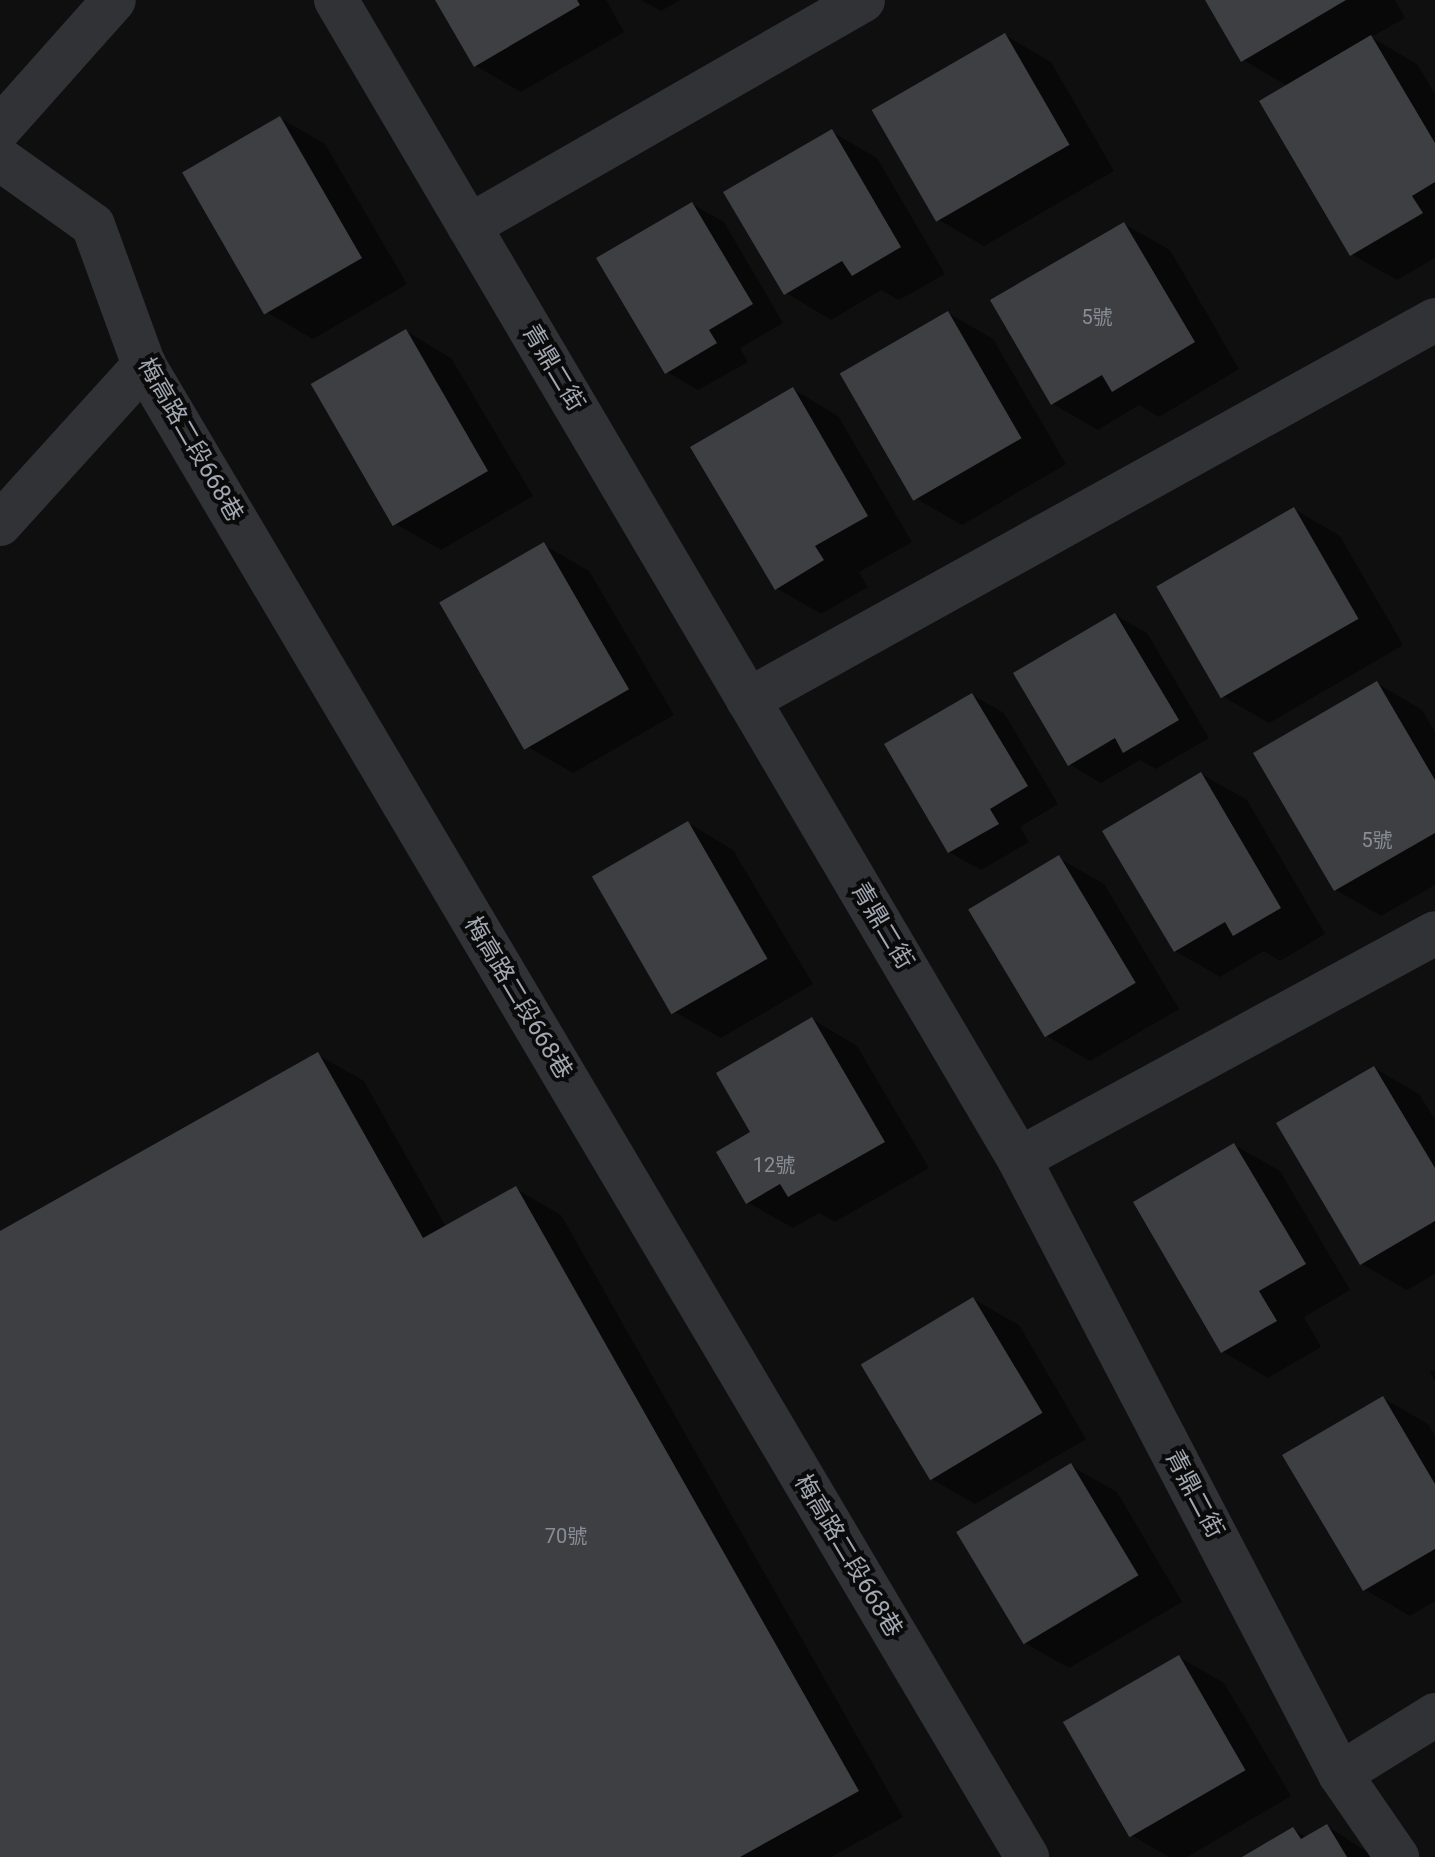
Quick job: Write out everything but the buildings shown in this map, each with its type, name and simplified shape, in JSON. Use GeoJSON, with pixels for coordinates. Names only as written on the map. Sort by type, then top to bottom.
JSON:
{"type":"FeatureCollection","features":[{"type":"Feature","properties":{"kind":"street"},"geometry":{"type":"LineString","coordinates":[[0,128],[114,0]]}},
{"type":"Feature","properties":{"kind":"street","name":"青鼎二街"},"geometry":{"type":"LineString","coordinates":[[336,0],[1019,1159],[1340,1774],[1397,1857]]}},
{"type":"Feature","properties":{"kind":"street"},"geometry":{"type":"LineString","coordinates":[[469,226],[863,0]]}},
{"type":"Feature","properties":{"kind":"street","name":"梅高路二段668巷"},"geometry":{"type":"LineString","coordinates":[[0,159],[93,225],[144,365],[1027,1857]]}},
{"type":"Feature","properties":{"kind":"street"},"geometry":{"type":"LineString","coordinates":[[748,700],[1435,320]]}},
{"type":"Feature","properties":{"kind":"street"},"geometry":{"type":"LineString","coordinates":[[0,524],[144,365]]}},
{"type":"Feature","properties":{"kind":"street"},"geometry":{"type":"LineString","coordinates":[[1019,1159],[1435,933]]}},
{"type":"Feature","properties":{"kind":"street"},"geometry":{"type":"LineString","coordinates":[[1340,1774],[1435,1715]]}}]}
